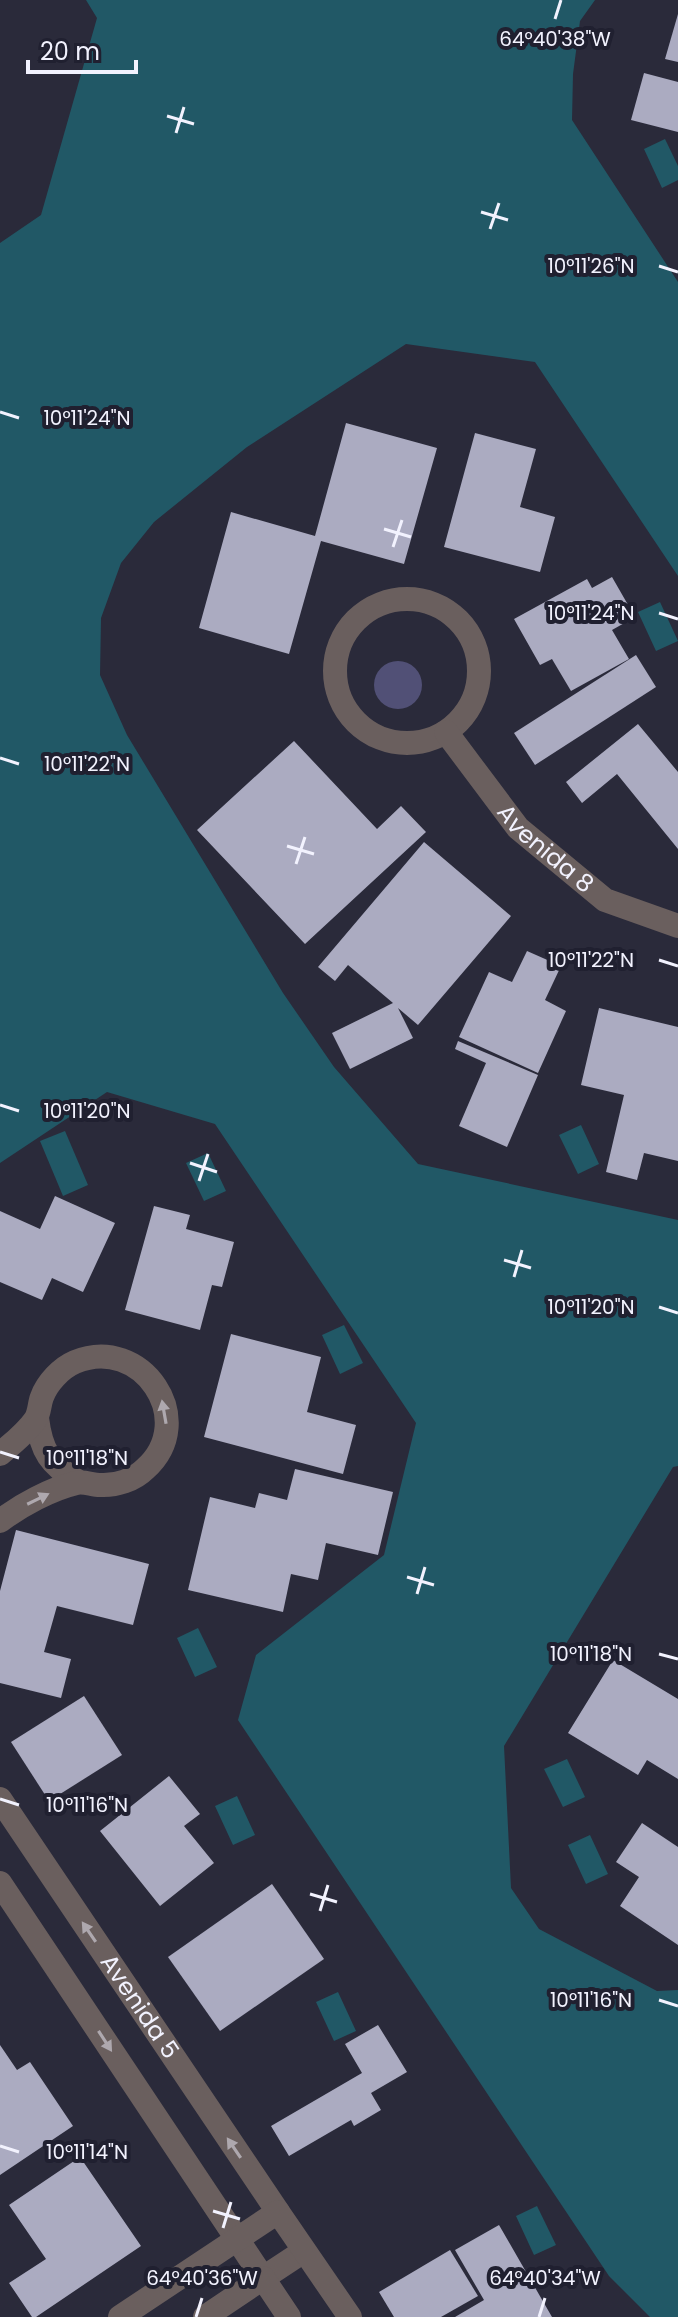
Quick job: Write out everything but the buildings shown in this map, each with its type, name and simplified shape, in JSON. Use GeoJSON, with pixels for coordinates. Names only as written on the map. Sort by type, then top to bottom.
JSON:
{"type":"FeatureCollection","features":[{"type":"Feature","properties":{"kind":"street"},"geometry":{"type":"LineString","coordinates":[[407,599],[427,602],[446,610],[461,624],[473,642],[479,661],[473,701],[446,732],[427,740],[407,743],[387,740],[367,731],[352,718],[341,701],[335,681],[338,651],[352,624],[368,610],[387,602],[407,599]]}},
{"type":"Feature","properties":{"kind":"street","name":"Avenida 8"},"geometry":{"type":"LineString","coordinates":[[446,732],[518,828],[605,900],[678,926]]}},
{"type":"Feature","properties":{"kind":"street"},"geometry":{"type":"LineString","coordinates":[[96,1357],[119,1359],[140,1368],[156,1385],[165,1407],[167,1430],[159,1452],[145,1470],[125,1482],[102,1485],[79,1482],[61,1472],[48,1457],[39,1438],[37,1418],[42,1395],[55,1376],[74,1362],[96,1357]]}},
{"type":"Feature","properties":{"kind":"street"},"geometry":{"type":"LineString","coordinates":[[0,1454],[37,1418]]}},
{"type":"Feature","properties":{"kind":"street"},"geometry":{"type":"LineString","coordinates":[[0,1521],[38,1498],[79,1482]]}},
{"type":"Feature","properties":{"kind":"street","name":"Avenida 5"},"geometry":{"type":"LineString","coordinates":[[0,1799],[350,2317]]}},
{"type":"Feature","properties":{"kind":"street","name":"Avenida 5"},"geometry":{"type":"LineString","coordinates":[[0,1883],[289,2317]]}},
{"type":"Feature","properties":{"kind":"street"},"geometry":{"type":"LineString","coordinates":[[120,2317],[278,2212]]}},
{"type":"Feature","properties":{"kind":"street"},"geometry":{"type":"LineString","coordinates":[[205,2317],[304,2251]]}},
{"type":"Feature","properties":{"kind":"shaded area"},"geometry":{"type":"Polygon","coordinates":[[[86,0],[595,0],[580,21],[573,74],[572,120],[678,282],[678,576],[535,362],[406,344],[247,447],[154,522],[121,563],[101,618],[100,675],[127,735],[283,993],[334,1067],[418,1164],[678,1220],[678,1466],[673,1467],[504,1746],[511,1888],[539,1929],[657,1991],[678,1990],[678,2317],[650,2317],[609,2276],[238,1720],[256,1655],[384,1555],[416,1423],[215,1124],[107,1092],[0,1163],[0,243],[41,215],[97,18],[86,0]]]}},
{"type":"Feature","properties":{"kind":"shaded area"},"geometry":{"type":"Polygon","coordinates":[[[665,139],[678,166],[678,180],[662,188],[644,149],[665,139]]]}},
{"type":"Feature","properties":{"kind":"shaded area"},"geometry":{"type":"Polygon","coordinates":[[[660,602],[678,641],[656,651],[638,612],[660,602]]]}},
{"type":"Feature","properties":{"kind":"shaded area"},"geometry":{"type":"Polygon","coordinates":[[[398,661],[415,668],[422,685],[415,702],[398,709],[381,702],[374,685],[381,668],[398,661]]]}},
{"type":"Feature","properties":{"kind":"shaded area"},"geometry":{"type":"Polygon","coordinates":[[[581,1125],[599,1164],[578,1174],[559,1135],[581,1125]]]}},
{"type":"Feature","properties":{"kind":"shaded area"},"geometry":{"type":"Polygon","coordinates":[[[65,1131],[88,1185],[63,1196],[40,1141],[65,1131]]]}},
{"type":"Feature","properties":{"kind":"shaded area"},"geometry":{"type":"Polygon","coordinates":[[[208,1153],[226,1191],[204,1201],[186,1163],[208,1153]]]}},
{"type":"Feature","properties":{"kind":"shaded area"},"geometry":{"type":"Polygon","coordinates":[[[344,1325],[363,1363],[340,1374],[322,1335],[344,1325]]]}},
{"type":"Feature","properties":{"kind":"shaded area"},"geometry":{"type":"Polygon","coordinates":[[[198,1628],[217,1667],[195,1677],[177,1638],[198,1628]]]}},
{"type":"Feature","properties":{"kind":"shaded area"},"geometry":{"type":"Polygon","coordinates":[[[567,1759],[585,1797],[563,1807],[544,1769],[567,1759]]]}},
{"type":"Feature","properties":{"kind":"shaded area"},"geometry":{"type":"Polygon","coordinates":[[[237,1796],[255,1835],[233,1845],[215,1806],[237,1796]]]}},
{"type":"Feature","properties":{"kind":"shaded area"},"geometry":{"type":"Polygon","coordinates":[[[590,1835],[608,1874],[586,1884],[568,1845],[590,1835]]]}},
{"type":"Feature","properties":{"kind":"shaded area"},"geometry":{"type":"Polygon","coordinates":[[[338,1992],[356,2031],[334,2041],[316,2002],[338,1992]]]}},
{"type":"Feature","properties":{"kind":"shaded area"},"geometry":{"type":"Polygon","coordinates":[[[537,2206],[556,2245],[534,2255],[516,2216],[537,2206]]]}}]}
